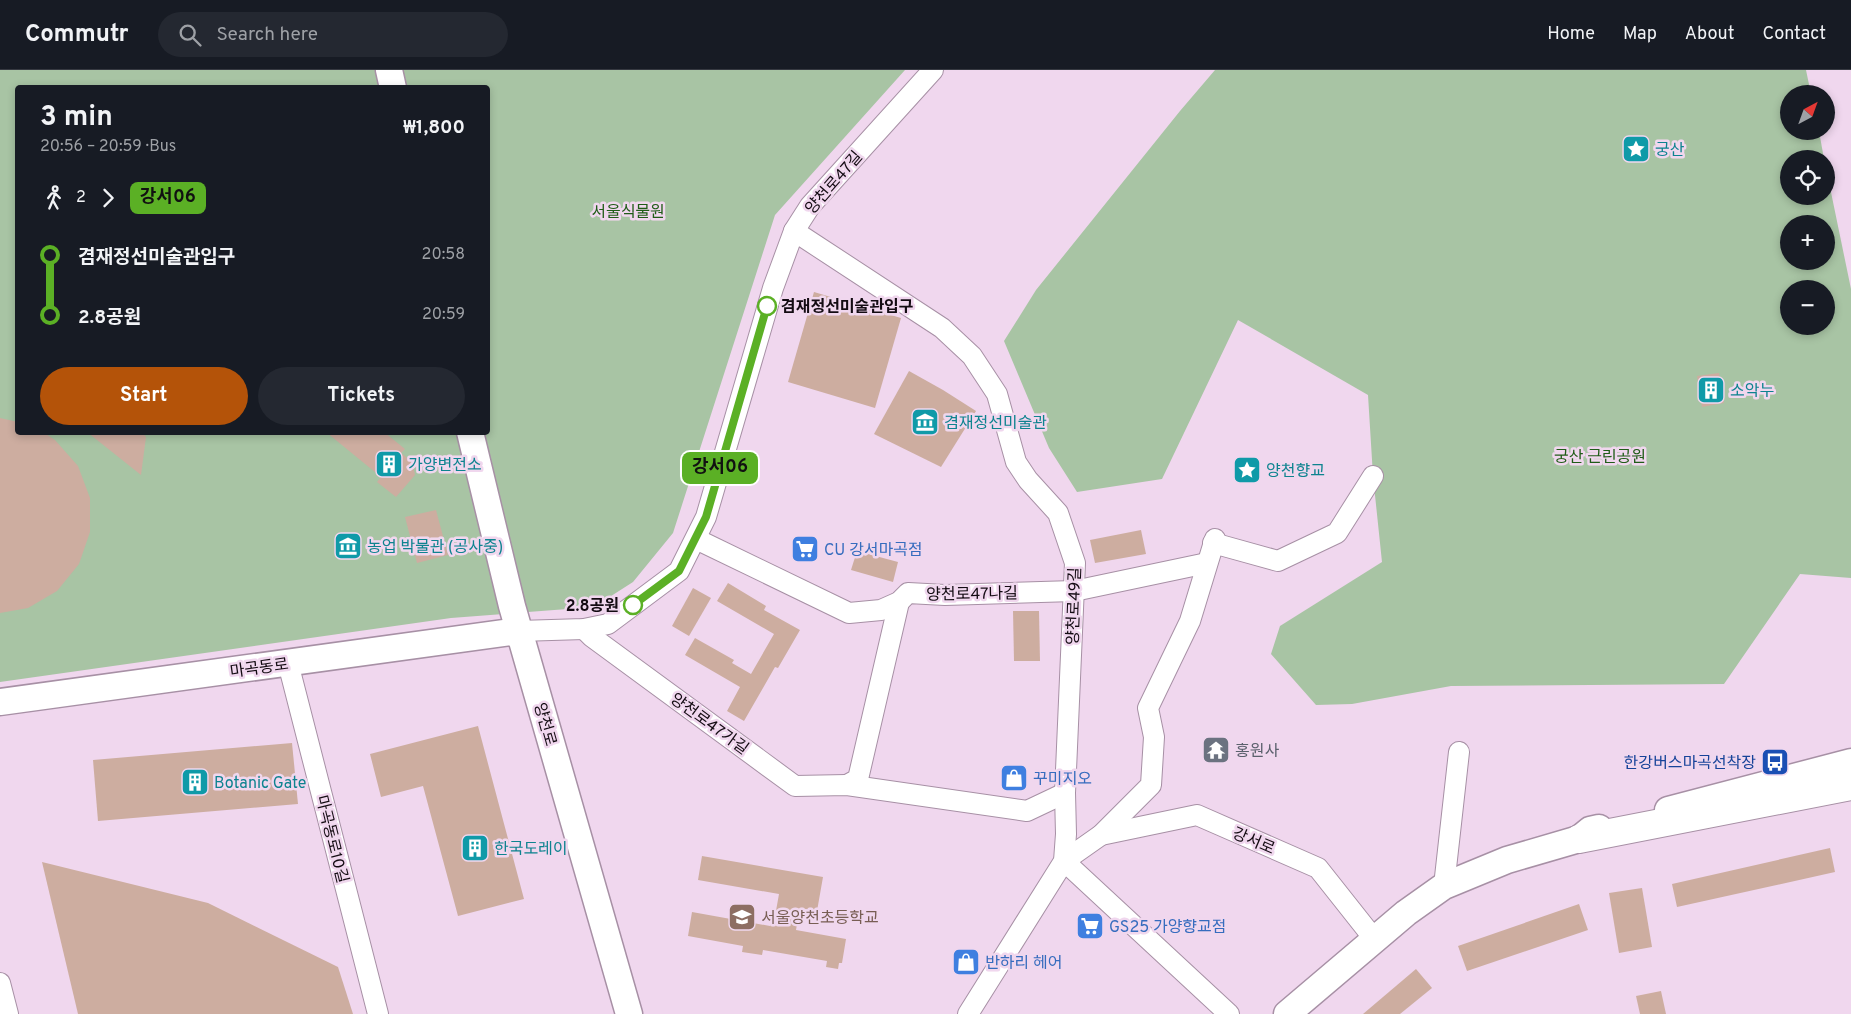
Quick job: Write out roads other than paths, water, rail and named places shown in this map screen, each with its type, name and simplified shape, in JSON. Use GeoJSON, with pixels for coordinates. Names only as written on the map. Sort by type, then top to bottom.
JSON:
{"type":"FeatureCollection","features":[{"type":"Feature","properties":{"kind":"highway"},"geometry":{"type":"LineString","coordinates":[[1579,839],[1851,786]]}},
{"type":"Feature","properties":{"kind":"main road"},"geometry":{"type":"LineString","coordinates":[[389,70],[392,85]]}},
{"type":"Feature","properties":{"kind":"main road","name":"양천로"},"geometry":{"type":"LineString","coordinates":[[471,435],[519,630],[629,1014]]}},
{"type":"Feature","properties":{"kind":"main road","name":"마곡동로"},"geometry":{"type":"LineString","coordinates":[[0,702],[519,630]]}},
{"type":"Feature","properties":{"kind":"main road"},"geometry":{"type":"LineString","coordinates":[[1287,1014],[1406,914],[1444,886],[1507,860],[1579,839],[1590,830],[1851,762]]}},
{"type":"Feature","properties":{"kind":"main road"},"geometry":{"type":"LineString","coordinates":[[1579,839],[1592,843],[1602,843],[1699,824],[1851,800]]}},
{"type":"Feature","properties":{"kind":"street","name":"양천로47길"},"geometry":{"type":"LineString","coordinates":[[519,630],[584,629],[608,624],[679,571],[706,517],[773,288],[794,231],[810,206],[933,70]]}},
{"type":"Feature","properties":{"kind":"street","name":"양천로49길"},"geometry":{"type":"LineString","coordinates":[[794,231],[942,328],[972,356],[997,394],[1016,462],[1028,480],[1058,513],[1075,563],[1065,793],[1066,834],[1064,861],[968,1014]]}},
{"type":"Feature","properties":{"kind":"street"},"geometry":{"type":"LineString","coordinates":[[1229,1014],[1064,861],[1101,835],[1151,785],[1154,737],[1148,708],[1190,620],[1214,541],[1278,561],[1337,533],[1373,476]]}},
{"type":"Feature","properties":{"kind":"street","name":"양천로47나길"},"geometry":{"type":"LineString","coordinates":[[696,539],[849,613],[881,610],[900,602],[908,593],[944,595],[1074,591],[1207,563]]}},
{"type":"Feature","properties":{"kind":"street"},"geometry":{"type":"LineString","coordinates":[[847,785],[858,779],[900,602]]}},
{"type":"Feature","properties":{"kind":"street","name":"양천로47가길"},"geometry":{"type":"LineString","coordinates":[[584,629],[592,637],[795,786],[847,785],[1027,811],[1065,793]]}},
{"type":"Feature","properties":{"kind":"street","name":"마곡동로10길"},"geometry":{"type":"LineString","coordinates":[[288,663],[378,1014]]}},
{"type":"Feature","properties":{"kind":"street"},"geometry":{"type":"LineString","coordinates":[[1444,886],[1459,752]]}},
{"type":"Feature","properties":{"kind":"street","name":"강서로"},"geometry":{"type":"LineString","coordinates":[[1101,835],[1196,815],[1318,868],[1375,940]]}},
{"type":"Feature","properties":{"kind":"street"},"geometry":{"type":"LineString","coordinates":[[0,983],[8,1014]]}},
{"type":"Feature","properties":{"kind":"place","name":"궁산"},"geometry":{"type":"Point","coordinates":[1636,149]}},
{"type":"Feature","properties":{"kind":"place","name":"겸재정선미술관입구"},"geometry":{"type":"Point","coordinates":[767,306]}},
{"type":"Feature","properties":{"kind":"place","name":"소악누"},"geometry":{"type":"Point","coordinates":[1711,390]}},
{"type":"Feature","properties":{"kind":"place","name":"겸재정선미술관"},"geometry":{"type":"Point","coordinates":[925,422]}},
{"type":"Feature","properties":{"kind":"place","name":"가양변전소"},"geometry":{"type":"Point","coordinates":[389,464]}},
{"type":"Feature","properties":{"kind":"place","name":"양천향교"},"geometry":{"type":"Point","coordinates":[1247,470]}},
{"type":"Feature","properties":{"kind":"place","name":"농업 박물관 (공사중)"},"geometry":{"type":"Point","coordinates":[348,546]}},
{"type":"Feature","properties":{"kind":"place","name":"CU 강서마곡점"},"geometry":{"type":"Point","coordinates":[805,549]}},
{"type":"Feature","properties":{"kind":"place","name":"2.8공원"},"geometry":{"type":"Point","coordinates":[633,605]}},
{"type":"Feature","properties":{"kind":"place","name":"홍원사"},"geometry":{"type":"Point","coordinates":[1216,750]}},
{"type":"Feature","properties":{"kind":"place","name":"한강버스마곡선착장"},"geometry":{"type":"Point","coordinates":[1775,762]}},
{"type":"Feature","properties":{"kind":"place","name":"꾸미지오"},"geometry":{"type":"Point","coordinates":[1014,778]}},
{"type":"Feature","properties":{"kind":"place","name":"Botanic Gate"},"geometry":{"type":"Point","coordinates":[195,782]}},
{"type":"Feature","properties":{"kind":"place","name":"한국도레이"},"geometry":{"type":"Point","coordinates":[475,848]}},
{"type":"Feature","properties":{"kind":"place","name":"서울양천초등학교"},"geometry":{"type":"Point","coordinates":[742,917]}},
{"type":"Feature","properties":{"kind":"place","name":"GS25 가양향교점"},"geometry":{"type":"Point","coordinates":[1090,926]}},
{"type":"Feature","properties":{"kind":"place","name":"반하리 헤어"},"geometry":{"type":"Point","coordinates":[966,962]}},
{"type":"Feature","properties":{"kind":"park label","name":"서울식물원"},"geometry":{"type":"Point","coordinates":[628,211]}},
{"type":"Feature","properties":{"kind":"park label","name":"궁산 근린공원"},"geometry":{"type":"Point","coordinates":[1600,456]}}]}
